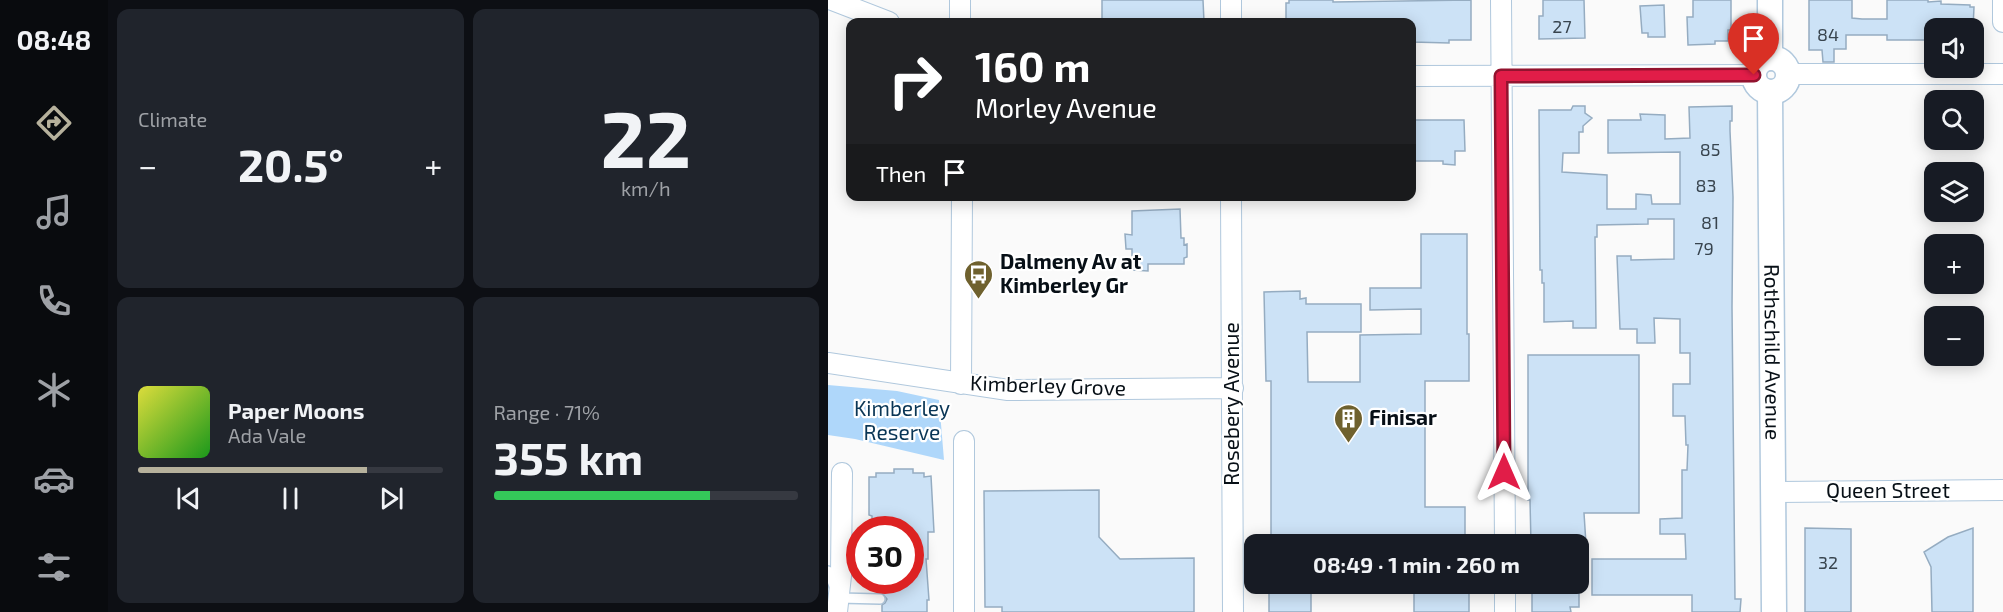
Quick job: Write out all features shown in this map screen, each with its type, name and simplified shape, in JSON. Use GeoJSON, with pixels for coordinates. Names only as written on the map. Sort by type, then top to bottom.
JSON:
{"type":"FeatureCollection","features":[{"type":"Feature","properties":{"kind":"street"},"geometry":{"type":"LineString","coordinates":[[832,0],[879,18]]}},
{"type":"Feature","properties":{"kind":"street"},"geometry":{"type":"LineString","coordinates":[[960,0],[960,18]]}},
{"type":"Feature","properties":{"kind":"street"},"geometry":{"type":"LineString","coordinates":[[1231,0],[1231,18]]}},
{"type":"Feature","properties":{"kind":"street"},"geometry":{"type":"LineString","coordinates":[[1501,0],[1505,534]]}},
{"type":"Feature","properties":{"kind":"street","name":"Rothschild Avenue"},"geometry":{"type":"LineString","coordinates":[[1770,0],[1774,612]]}},
{"type":"Feature","properties":{"kind":"street"},"geometry":{"type":"LineString","coordinates":[[2003,0],[2003,22]]}},
{"type":"Feature","properties":{"kind":"street"},"geometry":{"type":"LineString","coordinates":[[1416,76],[2003,74]]}},
{"type":"Feature","properties":{"kind":"street"},"geometry":{"type":"LineString","coordinates":[[961,384],[962,201]]}},
{"type":"Feature","properties":{"kind":"street","name":"Rosebery Avenue"},"geometry":{"type":"LineString","coordinates":[[1231,201],[1233,612]]}},
{"type":"Feature","properties":{"kind":"street","name":"Kimberley Grove"},"geometry":{"type":"LineString","coordinates":[[828,363],[1008,390],[1233,388]]}},
{"type":"Feature","properties":{"kind":"street"},"geometry":{"type":"LineString","coordinates":[[964,441],[964,612]]}},
{"type":"Feature","properties":{"kind":"street"},"geometry":{"type":"LineString","coordinates":[[838,605],[841,576],[842,473]]}},
{"type":"Feature","properties":{"kind":"street","name":"Queen Street"},"geometry":{"type":"LineString","coordinates":[[1773,492],[2003,490]]}},
{"type":"Feature","properties":{"kind":"street"},"geometry":{"type":"LineString","coordinates":[[1505,594],[1505,612]]}},
{"type":"Feature","properties":{"kind":"lane"},"geometry":{"type":"LineString","coordinates":[[828,571],[838,605],[880,599]]}},
{"type":"Feature","properties":{"kind":"green space","name":"Kimberley Reserve"},"geometry":{"type":"Polygon","coordinates":[[[828,385],[897,391],[939,400],[944,460],[828,435],[828,385]]]}},
{"type":"Feature","properties":{"kind":"building"},"geometry":{"type":"Polygon","coordinates":[[[1102,0],[1203,0],[1204,18],[1102,18],[1102,0]]]}},
{"type":"Feature","properties":{"kind":"building"},"geometry":{"type":"Polygon","coordinates":[[[1289,0],[1333,0],[1333,2],[1471,0],[1471,40],[1449,40],[1449,43],[1416,42],[1416,18],[1286,18],[1286,3],[1289,3],[1289,0]]]}},
{"type":"Feature","properties":{"kind":"building"},"geometry":{"type":"Polygon","coordinates":[[[1543,0],[1584,0],[1585,38],[1539,39],[1539,16],[1543,16],[1543,0]]]}},
{"type":"Feature","properties":{"kind":"building"},"geometry":{"type":"Polygon","coordinates":[[[1693,0],[1731,0],[1731,30],[1728,30],[1728,41],[1688,45],[1687,17],[1693,17],[1693,0]]]}},
{"type":"Feature","properties":{"kind":"building"},"geometry":{"type":"Polygon","coordinates":[[[1809,0],[1852,0],[1852,18],[1862,19],[1887,19],[1887,0],[1941,1],[1941,4],[1974,7],[1973,18],[1924,18],[1924,40],[1887,40],[1887,35],[1846,35],[1846,49],[1834,49],[1834,62],[1823,62],[1822,50],[1809,50],[1809,0]]]}},
{"type":"Feature","properties":{"kind":"building"},"geometry":{"type":"Polygon","coordinates":[[[1664,5],[1665,37],[1648,37],[1648,33],[1642,33],[1640,6],[1664,5]]]}},
{"type":"Feature","properties":{"kind":"building"},"geometry":{"type":"Polygon","coordinates":[[[1573,106],[1585,106],[1585,113],[1592,118],[1583,126],[1583,132],[1579,132],[1579,153],[1563,153],[1562,172],[1607,175],[1607,209],[1636,209],[1636,194],[1651,195],[1652,204],[1680,204],[1680,152],[1608,153],[1608,120],[1641,120],[1640,114],[1665,115],[1665,139],[1690,138],[1689,107],[1732,106],[1730,131],[1733,197],[1735,599],[1741,599],[1740,612],[1692,612],[1692,595],[1592,595],[1592,559],[1686,559],[1685,534],[1660,534],[1660,519],[1682,518],[1682,470],[1687,470],[1688,445],[1686,445],[1685,416],[1673,416],[1673,384],[1690,384],[1690,353],[1680,353],[1680,319],[1654,318],[1655,343],[1637,343],[1637,329],[1620,329],[1617,256],[1631,256],[1631,260],[1674,259],[1674,219],[1648,219],[1648,224],[1597,225],[1597,237],[1595,237],[1596,328],[1573,328],[1573,321],[1544,322],[1544,283],[1542,283],[1542,270],[1540,270],[1539,110],[1571,110],[1573,106]]]}},
{"type":"Feature","properties":{"kind":"building"},"geometry":{"type":"Polygon","coordinates":[[[1416,120],[1464,120],[1465,151],[1455,151],[1455,165],[1443,164],[1443,161],[1416,161],[1416,120]]]}},
{"type":"Feature","properties":{"kind":"building"},"geometry":{"type":"Polygon","coordinates":[[[1180,209],[1181,238],[1184,238],[1184,245],[1187,244],[1187,257],[1184,258],[1184,264],[1148,264],[1148,271],[1132,270],[1132,249],[1126,249],[1125,234],[1132,235],[1132,211],[1180,209]]]}},
{"type":"Feature","properties":{"kind":"building","name":"Finisar"},"geometry":{"type":"Polygon","coordinates":[[[1421,234],[1467,234],[1469,381],[1425,381],[1425,507],[1465,507],[1465,534],[1271,534],[1271,381],[1266,381],[1264,292],[1300,291],[1300,299],[1306,298],[1306,304],[1361,304],[1361,332],[1307,332],[1308,382],[1360,382],[1360,335],[1421,334],[1421,309],[1370,310],[1370,288],[1421,288],[1421,234]]]}},
{"type":"Feature","properties":{"kind":"building"},"geometry":{"type":"Polygon","coordinates":[[[1528,355],[1639,355],[1639,513],[1584,513],[1585,534],[1531,534],[1530,500],[1528,500],[1528,355]]]}},
{"type":"Feature","properties":{"kind":"building"},"geometry":{"type":"Polygon","coordinates":[[[894,469],[913,469],[913,473],[924,473],[924,477],[931,476],[934,532],[928,532],[928,559],[926,559],[929,600],[927,600],[927,612],[882,612],[882,605],[887,599],[883,594],[924,594],[924,516],[869,515],[869,477],[876,477],[876,473],[894,473],[894,469]]]}},
{"type":"Feature","properties":{"kind":"building"},"geometry":{"type":"Polygon","coordinates":[[[1099,490],[1099,537],[1120,559],[1194,558],[1194,612],[1002,612],[1002,607],[985,607],[984,491],[1099,490]]]}},
{"type":"Feature","properties":{"kind":"building"},"geometry":{"type":"Polygon","coordinates":[[[1805,528],[1851,529],[1851,612],[1805,612],[1805,528]]]}},
{"type":"Feature","properties":{"kind":"building"},"geometry":{"type":"Polygon","coordinates":[[[1973,528],[1973,612],[1932,612],[1931,567],[1924,552],[1948,537],[1973,528]]]}},
{"type":"Feature","properties":{"kind":"building"},"geometry":{"type":"Polygon","coordinates":[[[1269,594],[1311,594],[1311,612],[1269,612],[1269,594]]]}},
{"type":"Feature","properties":{"kind":"building"},"geometry":{"type":"Polygon","coordinates":[[[1414,594],[1469,594],[1469,612],[1414,612],[1414,594]]]}},
{"type":"Feature","properties":{"kind":"building"},"geometry":{"type":"Polygon","coordinates":[[[1532,594],[1579,594],[1579,607],[1570,607],[1571,612],[1532,612],[1532,594]]]}},
{"type":"Feature","properties":{"kind":"place","name":"Dalmeny Av at Kimberley Gr"},"geometry":{"type":"Point","coordinates":[979,300]}},
{"type":"Feature","properties":{"kind":"place","name":"Finisar"},"geometry":{"type":"Point","coordinates":[1348,444]}},
{"type":"Feature","properties":{"kind":"route"},"geometry":{"type":"LineString","coordinates":[[1504,472],[1501,76],[1754,75]]}}]}
